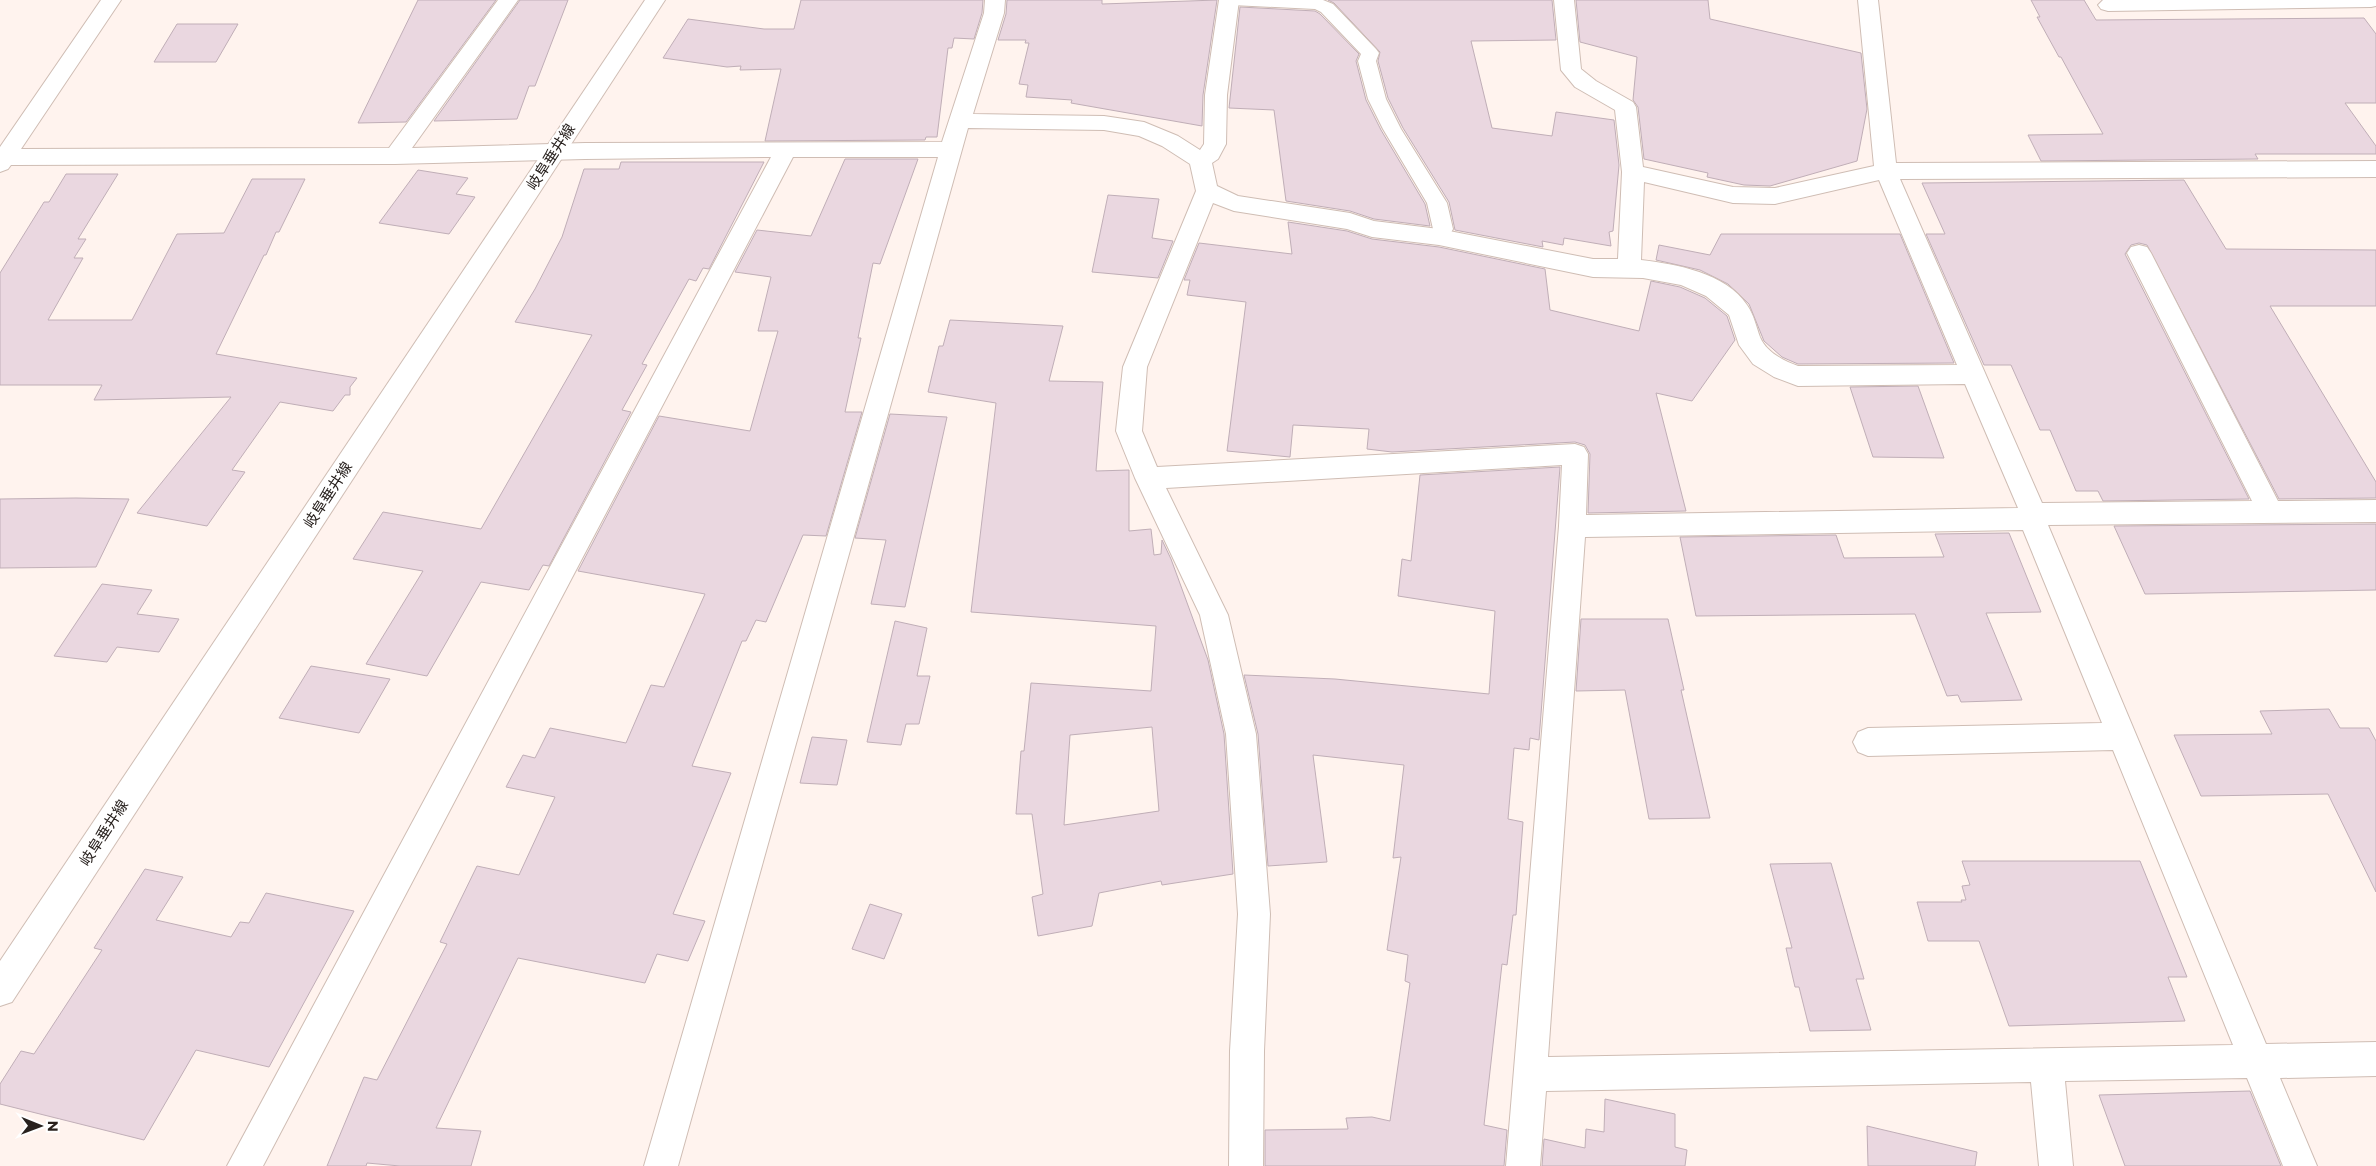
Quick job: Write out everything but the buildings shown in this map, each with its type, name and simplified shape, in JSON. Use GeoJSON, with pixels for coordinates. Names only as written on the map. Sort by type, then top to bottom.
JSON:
{"type":"FeatureCollection","features":[{"type":"Feature","properties":{"kind":"street"},"geometry":{"type":"LineString","coordinates":[[2,159],[111,0]]}},
{"type":"Feature","properties":{"kind":"street"},"geometry":{"type":"LineString","coordinates":[[395,156],[508,0]]}},
{"type":"Feature","properties":{"kind":"street","name":"岐阜垂井線"},"geometry":{"type":"LineString","coordinates":[[0,990],[655,0]]}},
{"type":"Feature","properties":{"kind":"street"},"geometry":{"type":"LineString","coordinates":[[661,1166],[951,149],[994,13],[995,0]]}},
{"type":"Feature","properties":{"kind":"street"},"geometry":{"type":"LineString","coordinates":[[1200,160],[1210,154],[1215,144],[1216,95],[1230,0]]}},
{"type":"Feature","properties":{"kind":"street"},"geometry":{"type":"LineString","coordinates":[[1564,0],[1571,70],[1577,80],[1625,107],[1633,172],[1628,268]]}},
{"type":"Feature","properties":{"kind":"street"},"geometry":{"type":"LineString","coordinates":[[1868,0],[1886,171],[1974,374],[2300,1166]]}},
{"type":"Feature","properties":{"kind":"street"},"geometry":{"type":"LineString","coordinates":[[2108,5],[2370,0],[2376,8]]}},
{"type":"Feature","properties":{"kind":"street"},"geometry":{"type":"LineString","coordinates":[[961,121],[1104,123],[1144,129],[1170,141],[1200,160],[1207,191],[1134,367],[1129,430],[1148,478],[1214,615],[1241,734],[1254,914],[1247,1051],[1246,1166]]}},
{"type":"Feature","properties":{"kind":"street"},"geometry":{"type":"LineString","coordinates":[[2,159],[951,149]]}},
{"type":"Feature","properties":{"kind":"street"},"geometry":{"type":"LineString","coordinates":[[244,1166],[786,150]]}},
{"type":"Feature","properties":{"kind":"street"},"geometry":{"type":"LineString","coordinates":[[1633,172],[1733,195],[1775,196],[1886,171],[2376,169]]}},
{"type":"Feature","properties":{"kind":"street"},"geometry":{"type":"LineString","coordinates":[[1207,191],[1234,203],[1350,221],[1372,229],[1439,238],[1593,268],[1656,270],[1686,277],[1716,291],[1738,310],[1749,341],[1763,359],[1782,372],[1798,376],[1974,374]]}},
{"type":"Feature","properties":{"kind":"street"},"geometry":{"type":"LineString","coordinates":[[2139,253],[2271,513]]}},
{"type":"Feature","properties":{"kind":"street"},"geometry":{"type":"LineString","coordinates":[[1148,478],[1575,454],[1572,526],[1522,1166]]}},
{"type":"Feature","properties":{"kind":"street"},"geometry":{"type":"LineString","coordinates":[[1572,526],[2376,511]]}},
{"type":"Feature","properties":{"kind":"street"},"geometry":{"type":"LineString","coordinates":[[1868,742],[2122,736]]}},
{"type":"Feature","properties":{"kind":"street"},"geometry":{"type":"LineString","coordinates":[[1529,1074],[2376,1059]]}},
{"type":"Feature","properties":{"kind":"street"},"geometry":{"type":"LineString","coordinates":[[2046,1064],[2056,1166]]}},
{"type":"Feature","properties":{"kind":"lane"},"geometry":{"type":"LineString","coordinates":[[1230,0],[1317,4],[1328,8],[1370,53],[1367,61],[1377,99],[1392,129],[1437,203],[1442,229],[1439,238]]}}]}
